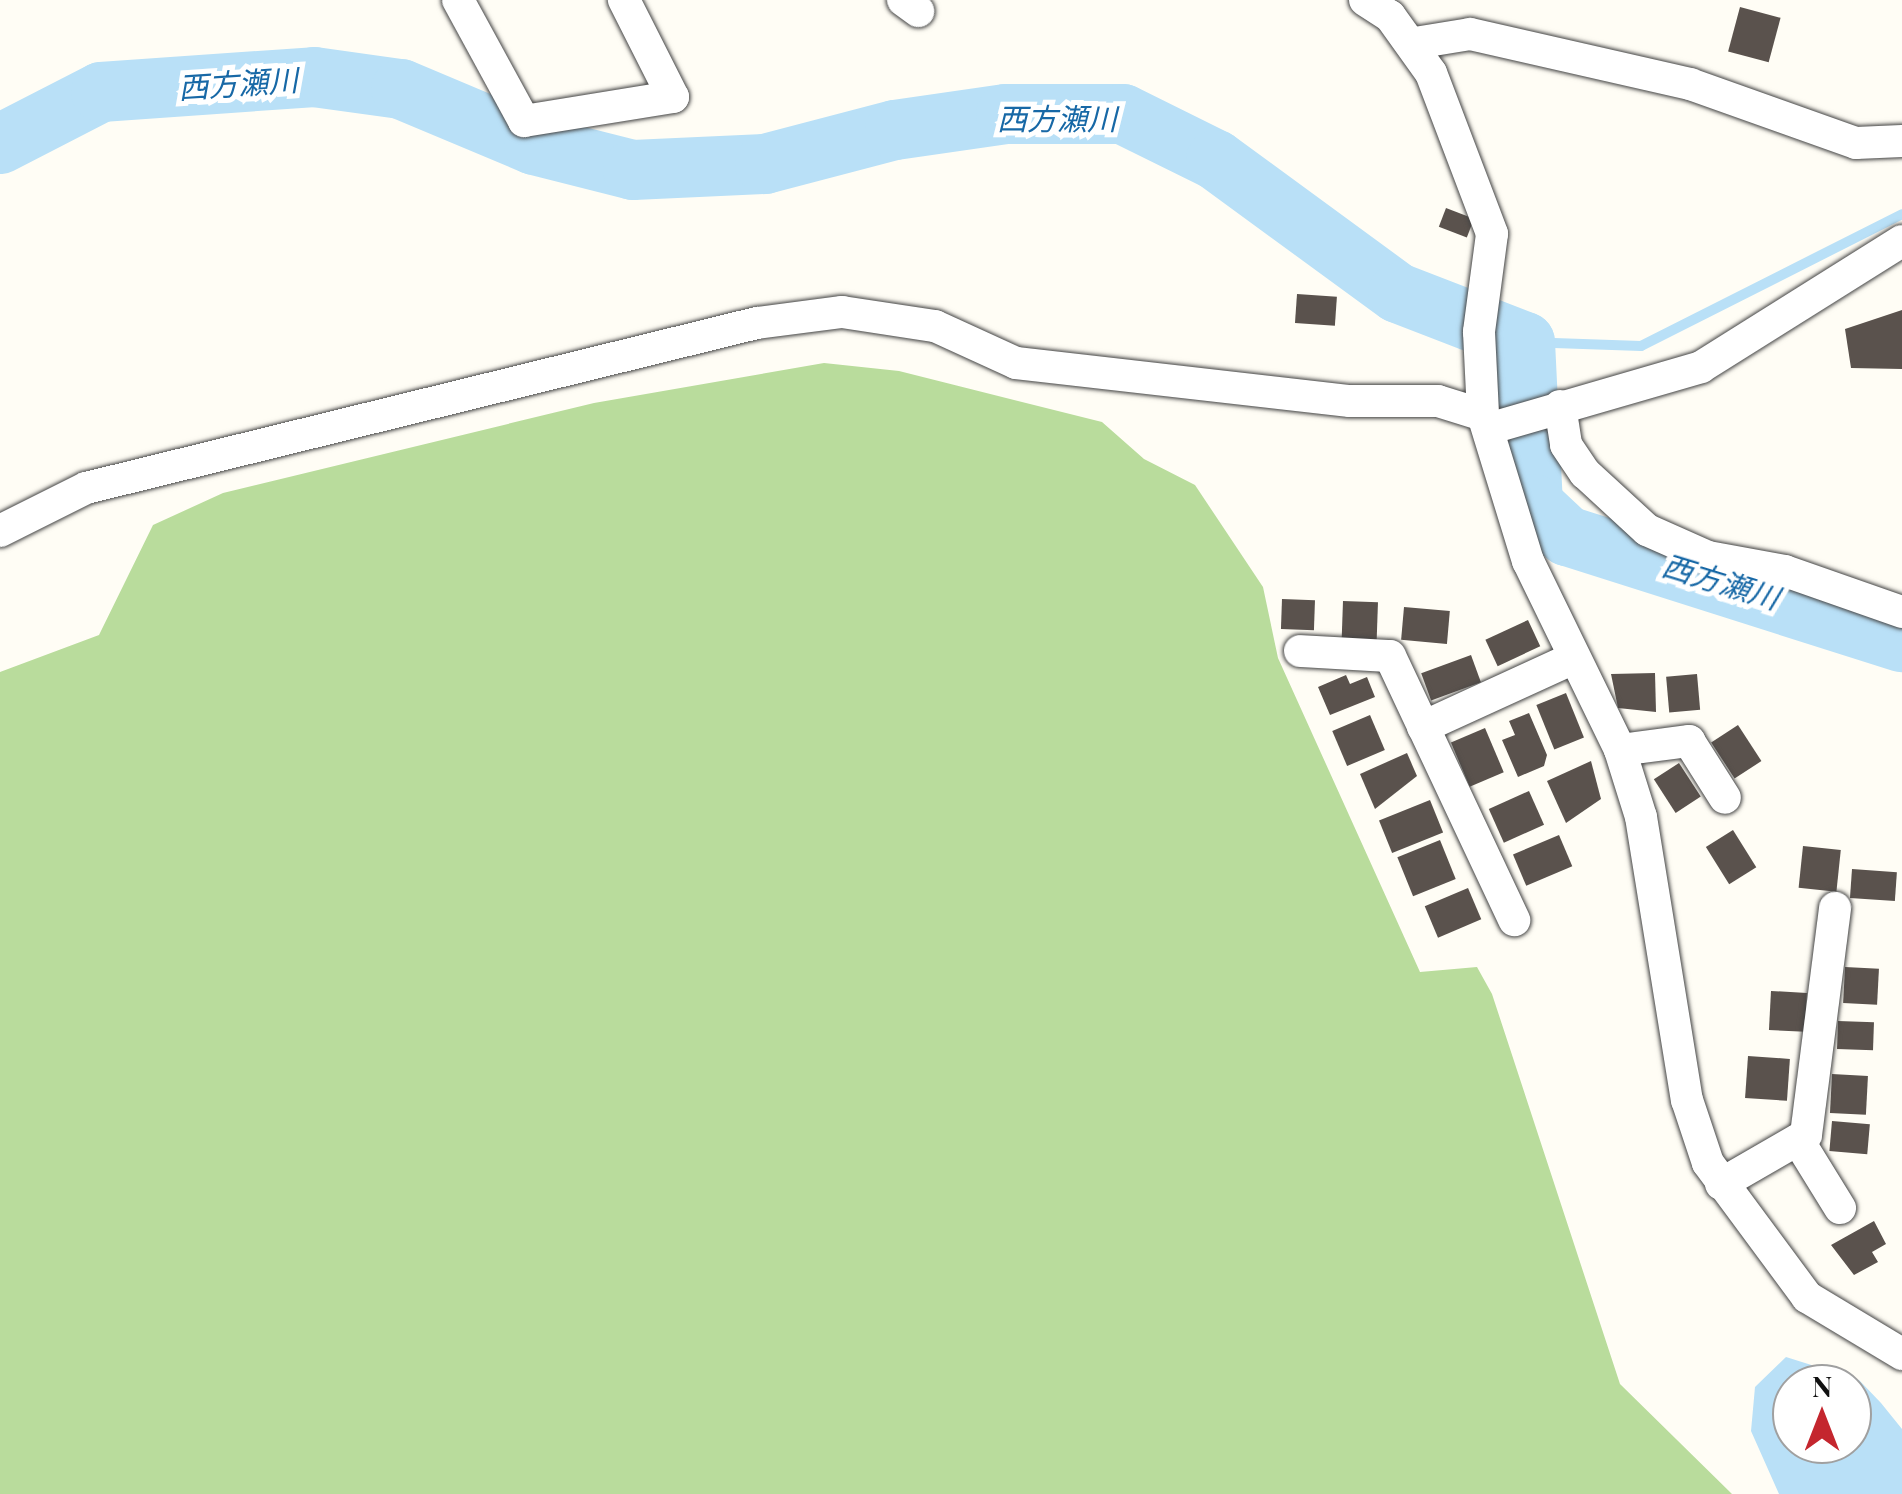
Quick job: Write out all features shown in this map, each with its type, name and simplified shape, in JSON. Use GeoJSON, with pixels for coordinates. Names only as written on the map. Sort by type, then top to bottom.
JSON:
{"type":"FeatureCollection","features":[{"type":"Feature","properties":{"kind":"street"},"geometry":{"type":"LineString","coordinates":[[458,0],[524,121],[673,97],[624,0]]}},
{"type":"Feature","properties":{"kind":"street"},"geometry":{"type":"LineString","coordinates":[[1365,0],[1414,43],[1492,234],[1479,332],[1486,422],[1528,561],[1620,750],[1641,817],[1687,1100],[1721,1184],[1807,1296],[1902,1354]]}},
{"type":"Feature","properties":{"kind":"street"},"geometry":{"type":"LineString","coordinates":[[1414,43],[1470,34],[1690,84],[1856,144],[1902,141]]}},
{"type":"Feature","properties":{"kind":"street"},"geometry":{"type":"LineString","coordinates":[[0,531],[86,488],[757,323],[842,312],[918,320],[1016,363],[1350,401],[1438,401],[1486,422],[1701,367],[1902,240]]}},
{"type":"Feature","properties":{"kind":"street"},"geometry":{"type":"LineString","coordinates":[[1560,406],[1566,444],[1585,473],[1647,530],[1708,558],[1785,570],[1902,612]]}},
{"type":"Feature","properties":{"kind":"street"},"geometry":{"type":"LineString","coordinates":[[1300,651],[1390,656],[1514,920]]}},
{"type":"Feature","properties":{"kind":"street"},"geometry":{"type":"LineString","coordinates":[[1423,727],[1574,658]]}},
{"type":"Feature","properties":{"kind":"street"},"geometry":{"type":"LineString","coordinates":[[1620,750],[1689,740],[1725,798]]}},
{"type":"Feature","properties":{"kind":"street"},"geometry":{"type":"LineString","coordinates":[[1721,1184],[1806,1136],[1835,908]]}},
{"type":"Feature","properties":{"kind":"street"},"geometry":{"type":"LineString","coordinates":[[1798,1140],[1840,1208]]}},
{"type":"Feature","properties":{"kind":"green space"},"geometry":{"type":"Polygon","coordinates":[[[824,363],[899,371],[1102,422],[1144,459],[1195,485],[1263,587],[1278,658],[1420,972],[1477,967],[1492,994],[1620,1384],[1732,1494],[0,1494],[0,672],[99,635],[153,525],[223,493],[594,403],[824,363]]]}},
{"type":"Feature","properties":{"kind":"water"},"geometry":{"type":"Polygon","coordinates":[[[1786,1357],[1808,1364],[1779,1364],[1786,1357]]]}},
{"type":"Feature","properties":{"kind":"water"},"geometry":{"type":"Polygon","coordinates":[[[1772,1371],[1772,1464],[1872,1464],[1872,1394],[1902,1429],[1902,1494],[1779,1494],[1751,1431],[1755,1387],[1772,1371]]]}},
{"type":"Feature","properties":{"kind":"building"},"geometry":{"type":"Polygon","coordinates":[[[1740,7],[1781,18],[1769,62],[1728,51],[1740,7]]]}},
{"type":"Feature","properties":{"kind":"building"},"geometry":{"type":"Polygon","coordinates":[[[1446,208],[1474,219],[1467,237],[1439,227],[1446,208]]]}},
{"type":"Feature","properties":{"kind":"building"},"geometry":{"type":"Polygon","coordinates":[[[1297,294],[1337,297],[1335,326],[1295,323],[1297,294]]]}},
{"type":"Feature","properties":{"kind":"building"},"geometry":{"type":"Polygon","coordinates":[[[1902,310],[1902,369],[1851,368],[1845,329],[1902,310]]]}},
{"type":"Feature","properties":{"kind":"building"},"geometry":{"type":"Polygon","coordinates":[[[1282,599],[1315,600],[1314,630],[1281,629],[1282,599]]]}},
{"type":"Feature","properties":{"kind":"building"},"geometry":{"type":"Polygon","coordinates":[[[1343,601],[1378,602],[1377,640],[1342,639],[1343,601]]]}},
{"type":"Feature","properties":{"kind":"building"},"geometry":{"type":"Polygon","coordinates":[[[1404,607],[1450,611],[1447,644],[1401,640],[1404,607]]]}},
{"type":"Feature","properties":{"kind":"building"},"geometry":{"type":"Polygon","coordinates":[[[1528,620],[1540,646],[1498,666],[1485,640],[1528,620]]]}},
{"type":"Feature","properties":{"kind":"building"},"geometry":{"type":"Polygon","coordinates":[[[1471,655],[1481,682],[1431,700],[1421,673],[1471,655]]]}},
{"type":"Feature","properties":{"kind":"building"},"geometry":{"type":"Polygon","coordinates":[[[1655,673],[1656,712],[1618,708],[1611,674],[1655,673]]]}},
{"type":"Feature","properties":{"kind":"building"},"geometry":{"type":"Polygon","coordinates":[[[1697,674],[1700,710],[1669,713],[1666,677],[1697,674]]]}},
{"type":"Feature","properties":{"kind":"building"},"geometry":{"type":"Polygon","coordinates":[[[1346,675],[1350,684],[1367,677],[1375,697],[1330,715],[1318,687],[1346,675]]]}},
{"type":"Feature","properties":{"kind":"building"},"geometry":{"type":"Polygon","coordinates":[[[1566,693],[1584,738],[1554,749],[1536,705],[1566,693]]]}},
{"type":"Feature","properties":{"kind":"building"},"geometry":{"type":"Polygon","coordinates":[[[1529,713],[1547,755],[1544,766],[1518,777],[1502,740],[1515,735],[1509,721],[1529,713]]]}},
{"type":"Feature","properties":{"kind":"building"},"geometry":{"type":"Polygon","coordinates":[[[1370,715],[1385,750],[1347,766],[1332,731],[1370,715]]]}},
{"type":"Feature","properties":{"kind":"building"},"geometry":{"type":"Polygon","coordinates":[[[1738,725],[1761,761],[1735,778],[1711,742],[1738,725]]]}},
{"type":"Feature","properties":{"kind":"building"},"geometry":{"type":"Polygon","coordinates":[[[1485,728],[1504,772],[1470,787],[1451,742],[1485,728]]]}},
{"type":"Feature","properties":{"kind":"building"},"geometry":{"type":"Polygon","coordinates":[[[1407,753],[1417,776],[1375,809],[1360,774],[1407,753]]]}},
{"type":"Feature","properties":{"kind":"building"},"geometry":{"type":"Polygon","coordinates":[[[1591,761],[1601,799],[1566,823],[1547,781],[1591,761]]]}},
{"type":"Feature","properties":{"kind":"building"},"geometry":{"type":"Polygon","coordinates":[[[1679,763],[1701,797],[1676,813],[1654,779],[1679,763]]]}},
{"type":"Feature","properties":{"kind":"building"},"geometry":{"type":"Polygon","coordinates":[[[1529,791],[1544,825],[1504,843],[1489,809],[1529,791]]]}},
{"type":"Feature","properties":{"kind":"building"},"geometry":{"type":"Polygon","coordinates":[[[1430,800],[1443,832],[1392,853],[1379,821],[1430,800]]]}},
{"type":"Feature","properties":{"kind":"building"},"geometry":{"type":"Polygon","coordinates":[[[1733,830],[1756,867],[1729,884],[1706,847],[1733,830]]]}},
{"type":"Feature","properties":{"kind":"building"},"geometry":{"type":"Polygon","coordinates":[[[1559,835],[1572,866],[1526,886],[1513,855],[1559,835]]]}},
{"type":"Feature","properties":{"kind":"building"},"geometry":{"type":"Polygon","coordinates":[[[1440,840],[1456,879],[1413,896],[1397,857],[1440,840]]]}},
{"type":"Feature","properties":{"kind":"building"},"geometry":{"type":"Polygon","coordinates":[[[1803,846],[1841,850],[1836,892],[1799,888],[1803,846]]]}},
{"type":"Feature","properties":{"kind":"building"},"geometry":{"type":"Polygon","coordinates":[[[1852,869],[1897,872],[1895,901],[1850,898],[1852,869]]]}},
{"type":"Feature","properties":{"kind":"building"},"geometry":{"type":"Polygon","coordinates":[[[1468,888],[1481,919],[1438,938],[1425,906],[1468,888]]]}},
{"type":"Feature","properties":{"kind":"building"},"geometry":{"type":"Polygon","coordinates":[[[1845,967],[1879,969],[1877,1005],[1843,1003],[1845,967]]]}},
{"type":"Feature","properties":{"kind":"building"},"geometry":{"type":"Polygon","coordinates":[[[1771,991],[1807,993],[1805,1032],[1769,1030],[1771,991]]]}},
{"type":"Feature","properties":{"kind":"building"},"geometry":{"type":"Polygon","coordinates":[[[1838,1021],[1874,1022],[1873,1050],[1837,1049],[1838,1021]]]}},
{"type":"Feature","properties":{"kind":"building"},"geometry":{"type":"Polygon","coordinates":[[[1748,1056],[1790,1059],[1787,1101],[1745,1098],[1748,1056]]]}},
{"type":"Feature","properties":{"kind":"building"},"geometry":{"type":"Polygon","coordinates":[[[1832,1074],[1868,1076],[1866,1115],[1830,1113],[1832,1074]]]}},
{"type":"Feature","properties":{"kind":"building"},"geometry":{"type":"Polygon","coordinates":[[[1832,1121],[1870,1124],[1867,1154],[1829,1151],[1832,1121]]]}},
{"type":"Feature","properties":{"kind":"building"},"geometry":{"type":"Polygon","coordinates":[[[1874,1221],[1886,1244],[1872,1252],[1878,1262],[1854,1275],[1831,1245],[1874,1221]]]}},
{"type":"Feature","properties":{"kind":"waterway","name":"西方瀬川"},"geometry":{"type":"LineString","coordinates":[[0,144],[101,92],[314,77],[401,89],[534,145],[633,170],[765,164],[895,130],[1006,114],[1123,114],[1216,160],[1398,293],[1525,342],[1533,504],[1567,536],[1902,642]]}},
{"type":"Feature","properties":{"kind":"waterway"},"geometry":{"type":"LineString","coordinates":[[1525,342],[1641,346],[1902,214]]}}]}
